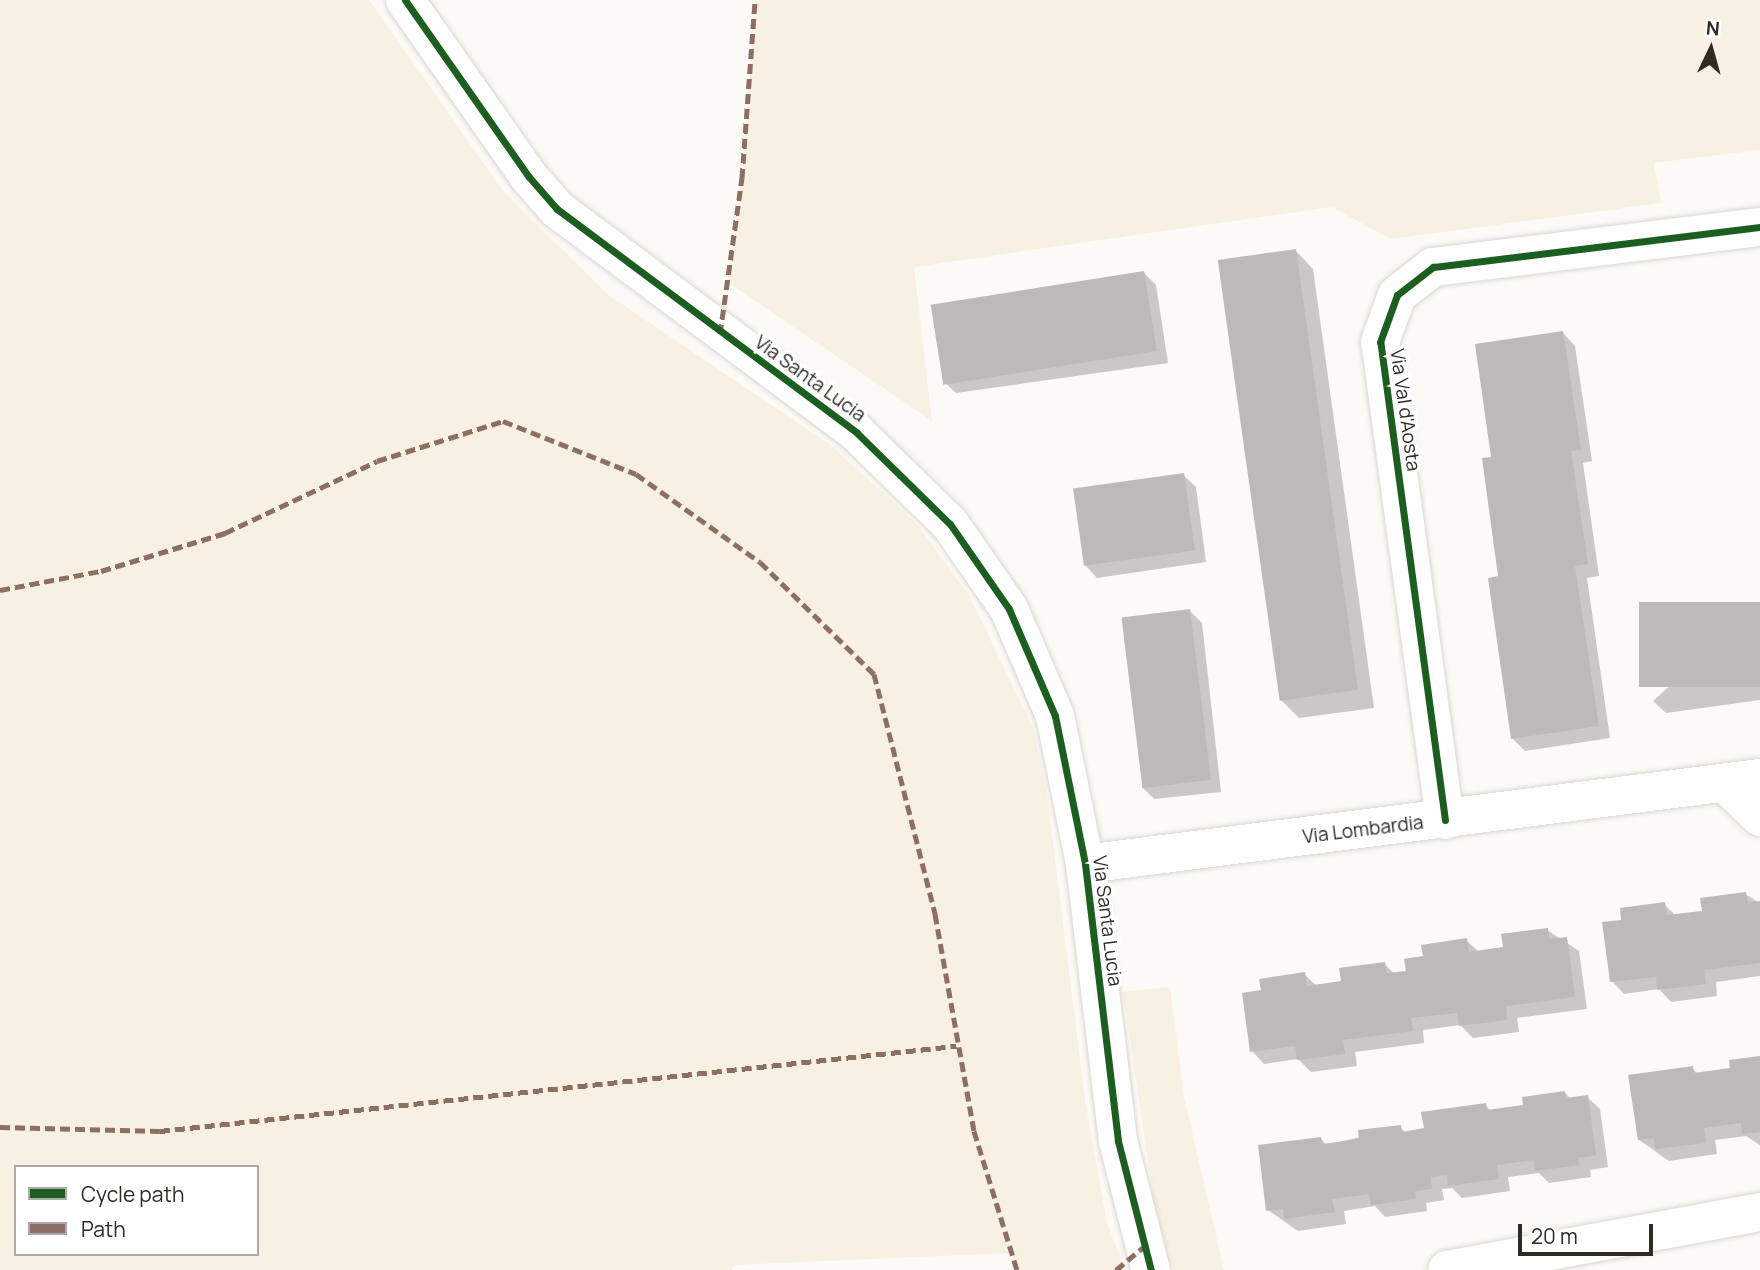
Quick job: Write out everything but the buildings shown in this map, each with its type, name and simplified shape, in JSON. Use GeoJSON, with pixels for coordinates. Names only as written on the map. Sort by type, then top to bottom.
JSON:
{"type":"FeatureCollection","features":[{"type":"Feature","properties":{"kind":"street","name":"Via Santa Lucia"},"geometry":{"type":"LineString","coordinates":[[405,0],[529,177],[557,209],[857,433],[950,524],[1010,609],[1055,716],[1085,864],[1118,1141],[1151,1270]]}},
{"type":"Feature","properties":{"kind":"street","name":"Via Val d'Aosta"},"geometry":{"type":"LineString","coordinates":[[1445,820],[1380,342],[1397,295],[1433,267],[1760,227]]}},
{"type":"Feature","properties":{"kind":"street","name":"Via Lombardia"},"geometry":{"type":"LineString","coordinates":[[1085,864],[1742,780],[1760,817]]}},
{"type":"Feature","properties":{"kind":"street"},"geometry":{"type":"LineString","coordinates":[[1447,1270],[1760,1212]]}},
{"type":"Feature","properties":{"kind":"street"},"geometry":{"type":"LineString","coordinates":[[1580,1270],[1669,1229]]}},
{"type":"Feature","properties":{"kind":"shaded area"},"geometry":{"type":"Polygon","coordinates":[[[0,0],[369,0],[503,191],[607,294],[832,446],[916,523],[969,595],[1034,730],[1047,794],[1085,1100],[1107,1223],[1125,1270],[1017,1270],[1011,1253],[734,1265],[732,1270],[0,1270],[0,0]]]}},
{"type":"Feature","properties":{"kind":"shaded area"},"geometry":{"type":"Polygon","coordinates":[[[755,0],[1760,0],[1760,150],[1654,163],[1661,203],[1390,239],[1332,207],[914,267],[932,421],[727,282],[742,178],[755,0]]]}},
{"type":"Feature","properties":{"kind":"shaded area"},"geometry":{"type":"Polygon","coordinates":[[[1170,987],[1184,1097],[1224,1270],[1174,1270],[1155,1209],[1123,992],[1170,987]]]}},
{"type":"Feature","properties":{"kind":"marked path"},"geometry":{"type":"LineString","coordinates":[[720,334],[742,178],[755,0]]}},
{"type":"Feature","properties":{"kind":"marked path"},"geometry":{"type":"LineString","coordinates":[[0,590],[101,571],[225,533],[377,461],[503,421],[636,474],[760,562],[874,674],[935,914],[974,1131],[1017,1270]]}},
{"type":"Feature","properties":{"kind":"marked path"},"geometry":{"type":"LineString","coordinates":[[0,1127],[160,1131],[956,1046]]}},
{"type":"Feature","properties":{"kind":"marked path"},"geometry":{"type":"LineString","coordinates":[[1116,1270],[1143,1247]]}},
{"type":"Feature","properties":{"kind":"cycle path"},"geometry":{"type":"LineString","coordinates":[[405,0],[529,177],[557,209],[857,433],[950,524],[1009,609],[1055,716],[1085,864],[1118,1141],[1151,1270]]}},
{"type":"Feature","properties":{"kind":"cycle path"},"geometry":{"type":"LineString","coordinates":[[1445,820],[1380,342],[1397,295],[1433,267],[1760,227]]}}]}
